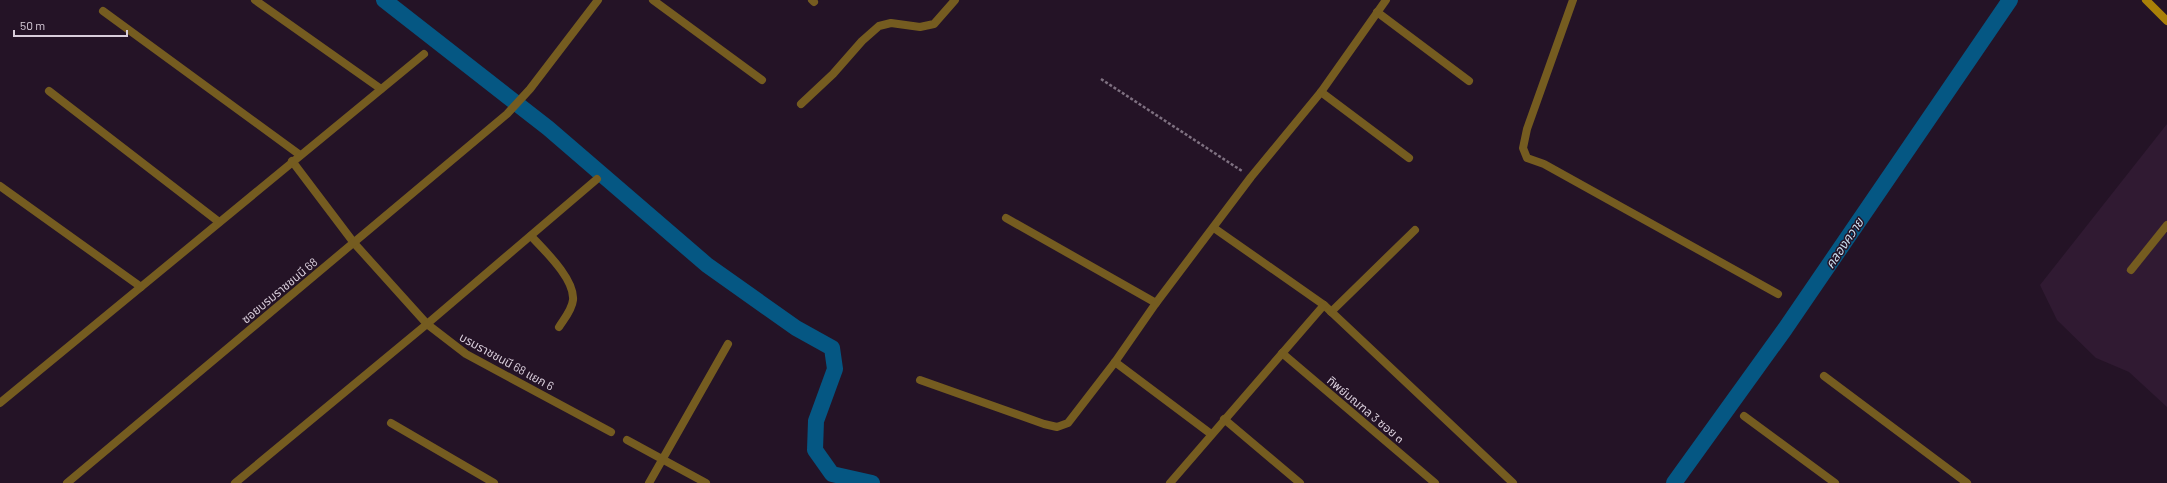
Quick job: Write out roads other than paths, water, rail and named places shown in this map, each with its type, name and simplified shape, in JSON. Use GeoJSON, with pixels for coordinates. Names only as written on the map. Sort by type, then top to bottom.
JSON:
{"type":"FeatureCollection","features":[{"type":"Feature","properties":{"kind":"street"},"geometry":{"type":"LineString","coordinates":[[255,0],[381,89]]}},
{"type":"Feature","properties":{"kind":"street","name":"ซอยบรมราชชนนี 68"},"geometry":{"type":"LineString","coordinates":[[67,483],[507,114],[530,89],[598,0]]}},
{"type":"Feature","properties":{"kind":"street"},"geometry":{"type":"LineString","coordinates":[[653,0],[762,80]]}},
{"type":"Feature","properties":{"kind":"street"},"geometry":{"type":"LineString","coordinates":[[801,104],[833,74],[862,41],[880,26],[891,23],[920,27],[934,24],[955,0]]}},
{"type":"Feature","properties":{"kind":"street"},"geometry":{"type":"LineString","coordinates":[[920,380],[1057,427],[1068,423],[1115,362],[1156,303],[1251,177],[1320,92],[1386,0]]}},
{"type":"Feature","properties":{"kind":"street"},"geometry":{"type":"LineString","coordinates":[[1573,0],[1526,129],[1523,148],[1527,158],[1551,168],[1778,294]]}},
{"type":"Feature","properties":{"kind":"street"},"geometry":{"type":"LineString","coordinates":[[2146,0],[2167,21]]}},
{"type":"Feature","properties":{"kind":"street"},"geometry":{"type":"LineString","coordinates":[[103,11],[300,155]]}},
{"type":"Feature","properties":{"kind":"street"},"geometry":{"type":"LineString","coordinates":[[1377,12],[1469,81]]}},
{"type":"Feature","properties":{"kind":"street"},"geometry":{"type":"LineString","coordinates":[[0,403],[292,161],[424,54]]}},
{"type":"Feature","properties":{"kind":"street"},"geometry":{"type":"LineString","coordinates":[[49,91],[219,222]]}},
{"type":"Feature","properties":{"kind":"street"},"geometry":{"type":"LineString","coordinates":[[1320,92],[1409,158]]}},
{"type":"Feature","properties":{"kind":"street","name":"บรมราชชนนี 68 แยก 6"},"geometry":{"type":"LineString","coordinates":[[292,161],[354,243],[427,324],[466,354],[611,432]]}},
{"type":"Feature","properties":{"kind":"street"},"geometry":{"type":"LineString","coordinates":[[235,483],[427,324],[597,180]]}},
{"type":"Feature","properties":{"kind":"street"},"geometry":{"type":"LineString","coordinates":[[0,186],[140,287]]}},
{"type":"Feature","properties":{"kind":"street"},"geometry":{"type":"LineString","coordinates":[[1006,218],[1156,303]]}},
{"type":"Feature","properties":{"kind":"street"},"geometry":{"type":"LineString","coordinates":[[2131,270],[2167,225]]}},
{"type":"Feature","properties":{"kind":"street"},"geometry":{"type":"LineString","coordinates":[[1214,228],[1324,305],[1513,483]]}},
{"type":"Feature","properties":{"kind":"street"},"geometry":{"type":"LineString","coordinates":[[1332,312],[1415,230]]}},
{"type":"Feature","properties":{"kind":"street"},"geometry":{"type":"LineString","coordinates":[[531,236],[566,278],[574,298],[571,308],[559,327]]}},
{"type":"Feature","properties":{"kind":"street"},"geometry":{"type":"LineString","coordinates":[[1170,483],[1324,305]]}},
{"type":"Feature","properties":{"kind":"street"},"geometry":{"type":"LineString","coordinates":[[649,483],[728,344]]}},
{"type":"Feature","properties":{"kind":"street","name":"ทิพย์มณฑล 3 ซอย ๓"},"geometry":{"type":"LineString","coordinates":[[1282,353],[1435,483]]}},
{"type":"Feature","properties":{"kind":"street"},"geometry":{"type":"LineString","coordinates":[[1115,362],[1211,434]]}},
{"type":"Feature","properties":{"kind":"street"},"geometry":{"type":"LineString","coordinates":[[1824,376],[1967,483]]}},
{"type":"Feature","properties":{"kind":"street"},"geometry":{"type":"LineString","coordinates":[[1744,416],[1835,483]]}},
{"type":"Feature","properties":{"kind":"street"},"geometry":{"type":"LineString","coordinates":[[1224,419],[1300,483]]}},
{"type":"Feature","properties":{"kind":"street"},"geometry":{"type":"LineString","coordinates":[[391,423],[494,483]]}},
{"type":"Feature","properties":{"kind":"street"},"geometry":{"type":"LineString","coordinates":[[627,440],[706,483]]}},
{"type":"Feature","properties":{"kind":"waterway"},"geometry":{"type":"LineString","coordinates":[[384,0],[548,128],[707,265],[796,328],[832,348],[835,369],[816,421],[815,450],[832,474],[872,483]]}},
{"type":"Feature","properties":{"kind":"waterway","name":"คลองควาย"},"geometry":{"type":"LineString","coordinates":[[1674,483],[1785,329],[2010,0]]}}]}
